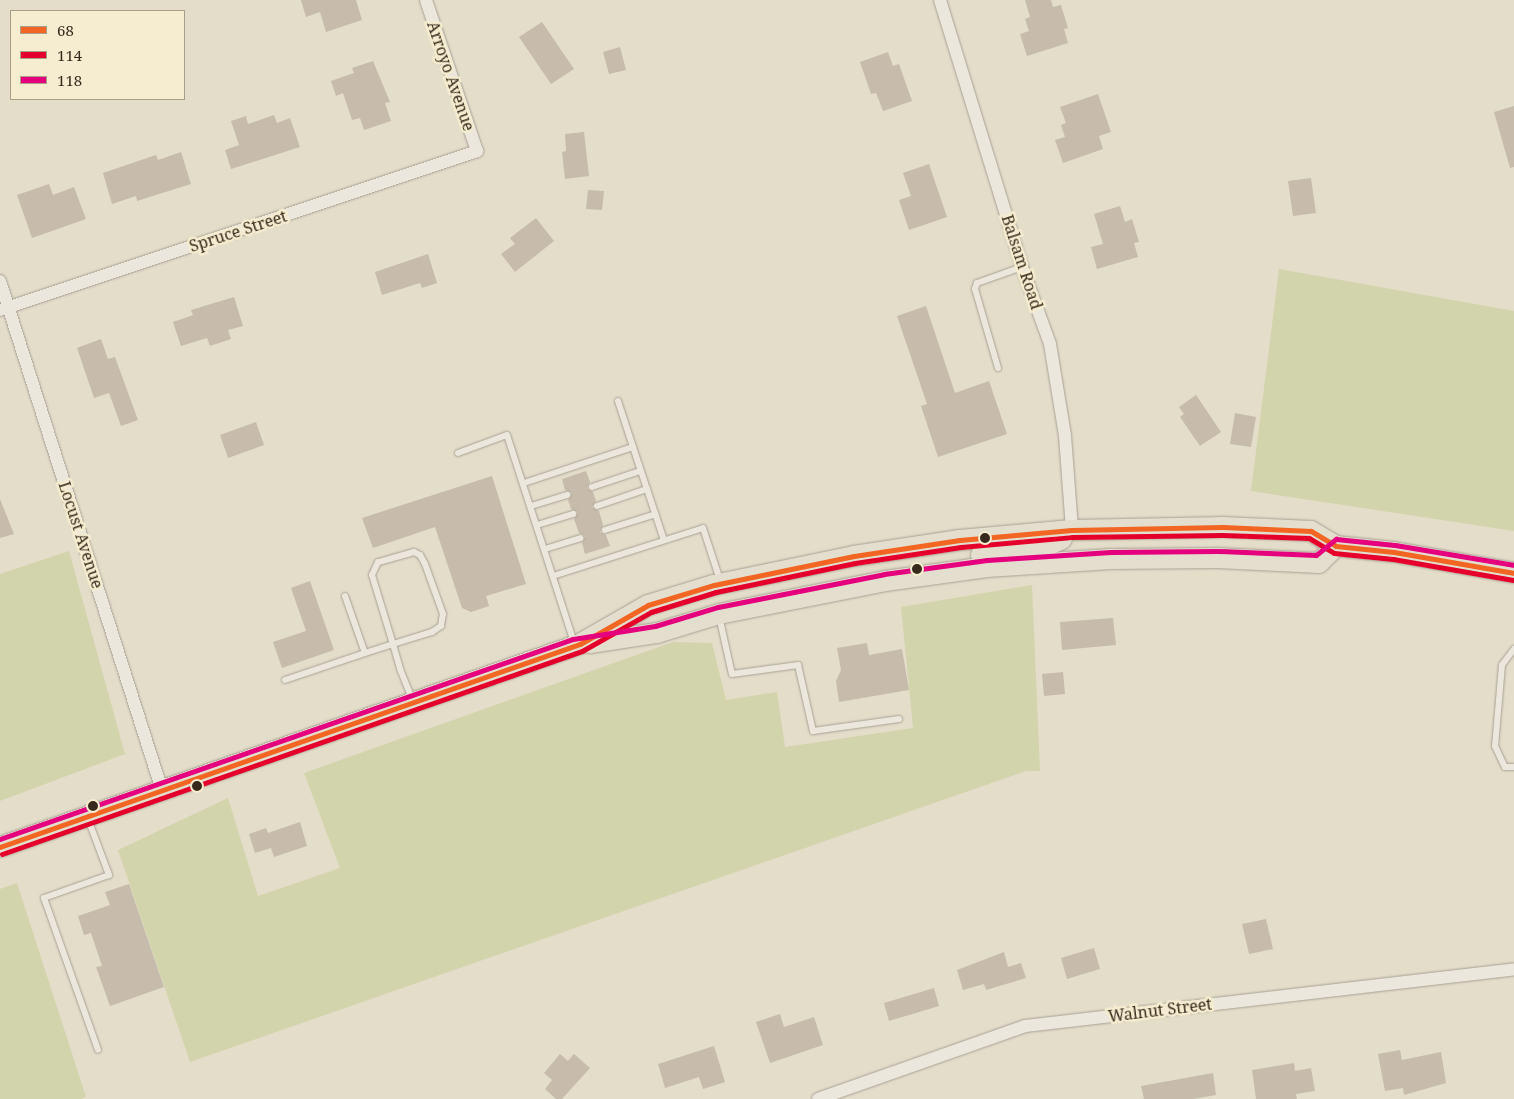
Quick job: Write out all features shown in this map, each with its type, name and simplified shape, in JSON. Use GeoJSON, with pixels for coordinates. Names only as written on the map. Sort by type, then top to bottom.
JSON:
{"type":"FeatureCollection","features":[{"type":"Feature","properties":{"kind":"main road"},"geometry":{"type":"LineString","coordinates":[[575,646],[648,605],[721,584],[854,556],[960,540],[1072,530],[1223,527],[1311,531],[1336,546],[1394,552],[1514,573]]}},
{"type":"Feature","properties":{"kind":"main road"},"geometry":{"type":"LineString","coordinates":[[885,581],[933,564],[1049,545],[1072,530]]}},
{"type":"Feature","properties":{"kind":"main road"},"geometry":{"type":"LineString","coordinates":[[0,847],[575,646],[657,633],[719,614],[885,581],[987,567],[1111,559],[1218,558],[1319,563],[1336,546]]}},
{"type":"Feature","properties":{"kind":"street","name":"Arroyo Avenue"},"geometry":{"type":"LineString","coordinates":[[426,0],[477,151]]}},
{"type":"Feature","properties":{"kind":"street","name":"Balsam Road"},"geometry":{"type":"LineString","coordinates":[[940,0],[1022,267],[1050,344],[1064,436],[1072,530]]}},
{"type":"Feature","properties":{"kind":"street","name":"Spruce Street"},"geometry":{"type":"LineString","coordinates":[[4,309],[477,151]]}},
{"type":"Feature","properties":{"kind":"street","name":"Locust Avenue"},"geometry":{"type":"LineString","coordinates":[[0,280],[4,309],[162,790]]}},
{"type":"Feature","properties":{"kind":"street","name":"Walnut Street"},"geometry":{"type":"LineString","coordinates":[[818,1099],[1025,1026],[1514,970]]}},
{"type":"Feature","properties":{"kind":"lane"},"geometry":{"type":"LineString","coordinates":[[998,368],[975,289],[977,283],[1022,267]]}},
{"type":"Feature","properties":{"kind":"lane"},"geometry":{"type":"LineString","coordinates":[[618,401],[664,540]]}},
{"type":"Feature","properties":{"kind":"lane"},"geometry":{"type":"LineString","coordinates":[[458,453],[507,435],[575,646]]}},
{"type":"Feature","properties":{"kind":"lane"},"geometry":{"type":"LineString","coordinates":[[524,483],[633,447]]}},
{"type":"Feature","properties":{"kind":"lane"},"geometry":{"type":"LineString","coordinates":[[592,487],[640,471]]}},
{"type":"Feature","properties":{"kind":"lane"},"geometry":{"type":"LineString","coordinates":[[597,506],[647,489]]}},
{"type":"Feature","properties":{"kind":"lane"},"geometry":{"type":"LineString","coordinates":[[531,506],[566,495]]}},
{"type":"Feature","properties":{"kind":"lane"},"geometry":{"type":"LineString","coordinates":[[537,526],[572,514]]}},
{"type":"Feature","properties":{"kind":"lane"},"geometry":{"type":"LineString","coordinates":[[605,530],[656,514]]}},
{"type":"Feature","properties":{"kind":"lane"},"geometry":{"type":"LineString","coordinates":[[553,576],[703,528],[721,584]]}},
{"type":"Feature","properties":{"kind":"lane"},"geometry":{"type":"LineString","coordinates":[[545,549],[580,538]]}},
{"type":"Feature","properties":{"kind":"lane"},"geometry":{"type":"LineString","coordinates":[[285,680],[393,644],[432,632],[444,620],[425,564],[420,554],[414,552],[378,562],[373,567],[372,575],[393,644],[413,702]]}},
{"type":"Feature","properties":{"kind":"lane"},"geometry":{"type":"LineString","coordinates":[[345,596],[365,654]]}},
{"type":"Feature","properties":{"kind":"lane"},"geometry":{"type":"LineString","coordinates":[[719,614],[732,674],[798,665],[813,731],[899,719]]}},
{"type":"Feature","properties":{"kind":"lane"},"geometry":{"type":"LineString","coordinates":[[1514,649],[1502,665],[1495,746],[1505,767],[1514,767]]}},
{"type":"Feature","properties":{"kind":"lane"},"geometry":{"type":"LineString","coordinates":[[87,817],[109,875],[44,898],[98,1050]]}},
{"type":"Feature","properties":{"kind":"green space"},"geometry":{"type":"Polygon","coordinates":[[[1279,269],[1514,311],[1514,531],[1251,491],[1279,269]]]}},
{"type":"Feature","properties":{"kind":"green space"},"geometry":{"type":"Polygon","coordinates":[[[69,551],[125,754],[0,801],[0,574],[69,551]]]}},
{"type":"Feature","properties":{"kind":"green space"},"geometry":{"type":"Polygon","coordinates":[[[1032,585],[1040,771],[1026,771],[190,1062],[118,850],[228,798],[258,896],[340,868],[304,773],[673,642],[712,643],[726,700],[777,692],[785,747],[913,728],[901,607],[1032,585]]]}},
{"type":"Feature","properties":{"kind":"green space"},"geometry":{"type":"Polygon","coordinates":[[[17,883],[86,1097],[81,1099],[0,1099],[0,889],[17,883]]]}},
{"type":"Feature","properties":{"kind":"building"},"geometry":{"type":"Polygon","coordinates":[[[301,0],[356,0],[362,20],[326,32],[320,12],[306,17],[301,0]]]}},
{"type":"Feature","properties":{"kind":"building"},"geometry":{"type":"Polygon","coordinates":[[[1025,0],[1051,0],[1053,7],[1061,5],[1068,28],[1064,29],[1068,43],[1027,56],[1020,34],[1029,31],[1025,19],[1030,17],[1025,0]]]}},
{"type":"Feature","properties":{"kind":"building"},"geometry":{"type":"Polygon","coordinates":[[[542,22],[574,69],[551,84],[519,37],[542,22]]]}},
{"type":"Feature","properties":{"kind":"building"},"geometry":{"type":"Polygon","coordinates":[[[620,47],[626,70],[609,74],[603,52],[620,47]]]}},
{"type":"Feature","properties":{"kind":"building"},"geometry":{"type":"Polygon","coordinates":[[[888,52],[893,66],[899,64],[912,101],[883,111],[876,93],[871,94],[860,62],[888,52]]]}},
{"type":"Feature","properties":{"kind":"building"},"geometry":{"type":"Polygon","coordinates":[[[373,61],[390,102],[385,103],[391,121],[364,130],[360,118],[352,120],[343,93],[336,96],[331,81],[354,73],[352,68],[373,61]]]}},
{"type":"Feature","properties":{"kind":"building"},"geometry":{"type":"Polygon","coordinates":[[[1098,94],[1111,132],[1099,136],[1103,149],[1063,163],[1055,140],[1065,137],[1061,125],[1066,123],[1060,107],[1098,94]]]}},
{"type":"Feature","properties":{"kind":"building"},"geometry":{"type":"Polygon","coordinates":[[[1514,106],[1514,167],[1510,168],[1494,112],[1514,106]]]}},
{"type":"Feature","properties":{"kind":"building"},"geometry":{"type":"Polygon","coordinates":[[[274,115],[277,123],[290,118],[300,147],[231,169],[225,150],[239,145],[231,121],[246,116],[248,124],[274,115]]]}},
{"type":"Feature","properties":{"kind":"building"},"geometry":{"type":"Polygon","coordinates":[[[584,132],[589,176],[565,179],[562,152],[566,151],[565,134],[584,132]]]}},
{"type":"Feature","properties":{"kind":"building"},"geometry":{"type":"Polygon","coordinates":[[[181,152],[191,184],[137,201],[136,196],[112,204],[103,173],[156,155],[158,160],[181,152]]]}},
{"type":"Feature","properties":{"kind":"building"},"geometry":{"type":"Polygon","coordinates":[[[929,164],[947,217],[909,230],[899,200],[911,196],[903,173],[929,164]]]}},
{"type":"Feature","properties":{"kind":"building"},"geometry":{"type":"Polygon","coordinates":[[[1311,178],[1316,213],[1293,216],[1288,181],[1311,178]]]}},
{"type":"Feature","properties":{"kind":"building"},"geometry":{"type":"Polygon","coordinates":[[[49,184],[53,195],[74,187],[86,219],[32,238],[17,195],[49,184]]]}},
{"type":"Feature","properties":{"kind":"building"},"geometry":{"type":"Polygon","coordinates":[[[588,190],[604,191],[602,210],[586,209],[588,190]]]}},
{"type":"Feature","properties":{"kind":"building"},"geometry":{"type":"Polygon","coordinates":[[[1120,206],[1125,222],[1132,219],[1139,242],[1134,243],[1138,257],[1097,269],[1091,247],[1103,244],[1094,214],[1120,206]]]}},
{"type":"Feature","properties":{"kind":"building"},"geometry":{"type":"Polygon","coordinates":[[[536,218],[554,241],[515,272],[501,254],[515,244],[510,238],[536,218]]]}},
{"type":"Feature","properties":{"kind":"building"},"geometry":{"type":"Polygon","coordinates":[[[428,254],[437,283],[422,288],[420,283],[382,295],[375,272],[428,254]]]}},
{"type":"Feature","properties":{"kind":"building"},"geometry":{"type":"Polygon","coordinates":[[[234,297],[243,326],[228,330],[231,339],[210,346],[207,338],[181,346],[173,322],[193,315],[191,310],[234,297]]]}},
{"type":"Feature","properties":{"kind":"building"},"geometry":{"type":"Polygon","coordinates":[[[926,306],[955,393],[989,381],[1007,434],[938,457],[921,406],[927,404],[897,316],[926,306]]]}},
{"type":"Feature","properties":{"kind":"building"},"geometry":{"type":"Polygon","coordinates":[[[101,339],[108,359],[115,357],[138,420],[121,426],[109,393],[94,398],[77,348],[101,339]]]}},
{"type":"Feature","properties":{"kind":"building"},"geometry":{"type":"Polygon","coordinates":[[[1196,395],[1221,432],[1200,446],[1180,417],[1184,414],[1179,407],[1196,395]]]}},
{"type":"Feature","properties":{"kind":"building"},"geometry":{"type":"Polygon","coordinates":[[[1235,413],[1256,417],[1251,447],[1230,444],[1235,413]]]}},
{"type":"Feature","properties":{"kind":"building"},"geometry":{"type":"Polygon","coordinates":[[[256,422],[264,445],[228,458],[220,435],[256,422]]]}},
{"type":"Feature","properties":{"kind":"building"},"geometry":{"type":"Polygon","coordinates":[[[586,471],[590,482],[587,488],[593,492],[596,501],[592,507],[599,511],[603,525],[600,532],[606,535],[610,546],[585,554],[582,543],[585,536],[579,533],[574,519],[578,512],[571,509],[568,500],[572,493],[565,490],[562,479],[586,471]]]}},
{"type":"Feature","properties":{"kind":"building"},"geometry":{"type":"Polygon","coordinates":[[[492,476],[526,584],[486,596],[489,606],[471,612],[462,608],[435,527],[373,548],[362,518],[492,476]]]}},
{"type":"Feature","properties":{"kind":"building"},"geometry":{"type":"Polygon","coordinates":[[[0,499],[14,534],[0,538],[0,499]]]}},
{"type":"Feature","properties":{"kind":"building"},"geometry":{"type":"Polygon","coordinates":[[[310,581],[334,650],[282,668],[273,642],[306,631],[291,588],[310,581]]]}},
{"type":"Feature","properties":{"kind":"building"},"geometry":{"type":"Polygon","coordinates":[[[1113,618],[1116,645],[1062,650],[1060,622],[1113,618]]]}},
{"type":"Feature","properties":{"kind":"building"},"geometry":{"type":"Polygon","coordinates":[[[867,643],[869,655],[902,649],[909,690],[839,702],[836,681],[841,670],[837,648],[867,643]]]}},
{"type":"Feature","properties":{"kind":"building"},"geometry":{"type":"Polygon","coordinates":[[[1063,672],[1065,694],[1044,696],[1042,674],[1063,672]]]}},
{"type":"Feature","properties":{"kind":"building"},"geometry":{"type":"Polygon","coordinates":[[[300,822],[307,846],[274,857],[271,848],[255,853],[249,834],[266,828],[268,833],[300,822]]]}},
{"type":"Feature","properties":{"kind":"building"},"geometry":{"type":"Polygon","coordinates":[[[129,884],[164,987],[110,1006],[96,967],[102,966],[91,933],[84,935],[78,916],[110,905],[105,892],[129,884]]]}},
{"type":"Feature","properties":{"kind":"building"},"geometry":{"type":"Polygon","coordinates":[[[1266,919],[1273,949],[1249,954],[1242,924],[1266,919]]]}},
{"type":"Feature","properties":{"kind":"building"},"geometry":{"type":"Polygon","coordinates":[[[1094,948],[1100,969],[1067,979],[1061,958],[1094,948]]]}},
{"type":"Feature","properties":{"kind":"building"},"geometry":{"type":"Polygon","coordinates":[[[1004,952],[1008,967],[1021,963],[1026,978],[986,990],[984,984],[963,990],[957,970],[1004,952]]]}},
{"type":"Feature","properties":{"kind":"building"},"geometry":{"type":"Polygon","coordinates":[[[934,988],[939,1006],[889,1021],[884,1003],[934,988]]]}},
{"type":"Feature","properties":{"kind":"building"},"geometry":{"type":"Polygon","coordinates":[[[780,1014],[784,1027],[814,1017],[823,1045],[770,1063],[756,1022],[780,1014]]]}},
{"type":"Feature","properties":{"kind":"building"},"geometry":{"type":"Polygon","coordinates":[[[714,1046],[725,1082],[703,1089],[699,1077],[665,1088],[658,1064],[714,1046]]]}},
{"type":"Feature","properties":{"kind":"building"},"geometry":{"type":"Polygon","coordinates":[[[1400,1050],[1402,1060],[1441,1052],[1446,1083],[1404,1095],[1403,1088],[1385,1091],[1378,1054],[1400,1050]]]}},
{"type":"Feature","properties":{"kind":"building"},"geometry":{"type":"Polygon","coordinates":[[[560,1054],[568,1061],[574,1054],[590,1068],[562,1099],[556,1099],[545,1089],[552,1080],[544,1073],[560,1054]]]}},
{"type":"Feature","properties":{"kind":"building"},"geometry":{"type":"Polygon","coordinates":[[[1294,1063],[1295,1071],[1311,1068],[1315,1091],[1296,1094],[1297,1099],[1256,1099],[1252,1070],[1294,1063]]]}},
{"type":"Feature","properties":{"kind":"building"},"geometry":{"type":"Polygon","coordinates":[[[1213,1073],[1216,1095],[1193,1099],[1144,1099],[1141,1086],[1213,1073]]]}},
{"type":"Feature","properties":{"kind":"transit line","name":"68"},"geometry":{"type":"LineString","coordinates":[[0,847],[580,644],[648,605],[714,585],[854,556],[960,540],[1072,530],[1223,527],[1311,531],[1336,546],[1394,552],[1514,573]]}},
{"type":"Feature","properties":{"kind":"transit line","name":"114"},"geometry":{"type":"LineString","coordinates":[[2,854],[582,651],[651,612],[716,592],[855,563],[961,547],[1072,537],[1223,535],[1309,538],[1334,553],[1393,559],[1513,580]]}},
{"type":"Feature","properties":{"kind":"transit line","name":"118"},"geometry":{"type":"LineString","coordinates":[[0,839],[573,639],[655,626],[718,607],[884,574],[987,560],[1111,552],[1218,551],[1316,555],[1336,539],[1395,545],[1514,565]]}}]}
